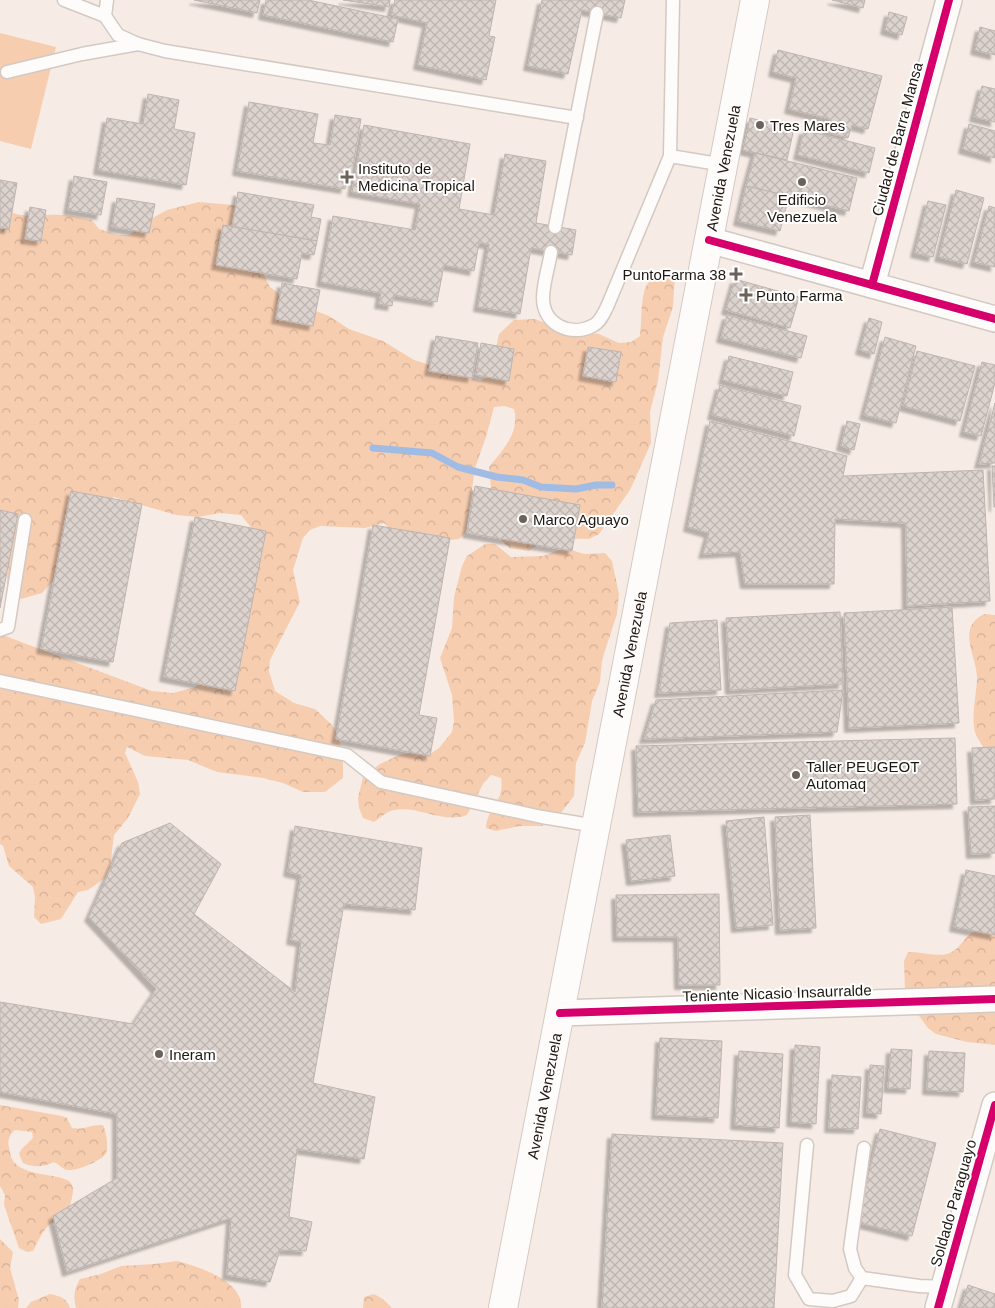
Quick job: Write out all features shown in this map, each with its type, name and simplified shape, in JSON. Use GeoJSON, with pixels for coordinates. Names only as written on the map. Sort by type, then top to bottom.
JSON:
{"type":"FeatureCollection","features":[{"type":"Feature","properties":{"kind":"main road","name":"Avenida Venezuela"},"geometry":{"type":"LineString","coordinates":[[503,1308],[755,0]]}},
{"type":"Feature","properties":{"kind":"street","name":"Ciudad de Barra Mansa"},"geometry":{"type":"LineString","coordinates":[[872,286],[948,0]]}},
{"type":"Feature","properties":{"kind":"street"},"geometry":{"type":"LineString","coordinates":[[709,240],[995,319]]}},
{"type":"Feature","properties":{"kind":"street","name":"Teniente Nicasio Insaurralde"},"geometry":{"type":"LineString","coordinates":[[560,1013],[995,999]]}},
{"type":"Feature","properties":{"kind":"street","name":"Soldado Paraguayo"},"geometry":{"type":"LineString","coordinates":[[941,1298],[995,1105]]}},
{"type":"Feature","properties":{"kind":"lane"},"geometry":{"type":"LineString","coordinates":[[64,0],[105,16],[118,35],[138,44],[165,51],[577,118]]}},
{"type":"Feature","properties":{"kind":"lane"},"geometry":{"type":"LineString","coordinates":[[105,16],[107,0]]}},
{"type":"Feature","properties":{"kind":"lane"},"geometry":{"type":"LineString","coordinates":[[551,252],[543,299],[548,317],[556,325],[568,330],[582,331],[596,324],[608,307],[670,156],[673,0]]}},
{"type":"Feature","properties":{"kind":"lane"},"geometry":{"type":"LineString","coordinates":[[555,227],[597,13]]}},
{"type":"Feature","properties":{"kind":"lane"},"geometry":{"type":"LineString","coordinates":[[7,72],[82,54],[138,44]]}},
{"type":"Feature","properties":{"kind":"lane"},"geometry":{"type":"LineString","coordinates":[[670,156],[724,165]]}},
{"type":"Feature","properties":{"kind":"lane"},"geometry":{"type":"LineString","coordinates":[[0,630],[8,627],[25,520]]}},
{"type":"Feature","properties":{"kind":"lane"},"geometry":{"type":"LineString","coordinates":[[0,681],[347,755],[381,782],[551,819],[596,826]]}},
{"type":"Feature","properties":{"kind":"lane"},"geometry":{"type":"LineString","coordinates":[[807,1145],[795,1275],[809,1299],[833,1301],[851,1296],[862,1278]]}},
{"type":"Feature","properties":{"kind":"lane"},"geometry":{"type":"LineString","coordinates":[[864,1148],[850,1249],[855,1268],[862,1278],[918,1286],[941,1298]]}},
{"type":"Feature","properties":{"kind":"green space"},"geometry":{"type":"Polygon","coordinates":[[[0,33],[56,47],[31,149],[0,141],[0,33]]]}},
{"type":"Feature","properties":{"kind":"green space"},"geometry":{"type":"Polygon","coordinates":[[[199,202],[234,205],[242,212],[254,256],[270,287],[288,300],[329,316],[349,329],[383,341],[414,360],[480,381],[490,375],[499,334],[514,320],[535,319],[566,331],[599,334],[619,343],[631,342],[640,336],[642,301],[648,283],[655,275],[664,270],[675,274],[673,307],[663,337],[658,381],[650,412],[651,443],[630,490],[599,534],[589,539],[547,538],[529,551],[509,548],[501,540],[499,529],[500,508],[491,488],[489,467],[505,447],[515,426],[514,409],[504,406],[494,407],[475,468],[466,532],[459,539],[408,544],[398,538],[384,523],[365,528],[320,526],[310,530],[303,538],[293,570],[300,602],[270,660],[269,671],[275,691],[294,703],[315,709],[332,725],[338,735],[343,756],[343,778],[325,792],[303,792],[283,783],[263,778],[217,772],[188,760],[145,756],[127,747],[125,753],[138,782],[140,794],[128,818],[114,835],[110,867],[105,878],[88,890],[78,892],[61,919],[41,924],[34,917],[35,897],[33,887],[9,866],[3,846],[0,844],[0,634],[152,691],[173,693],[195,687],[210,672],[254,531],[241,515],[220,513],[198,517],[176,515],[114,497],[77,516],[58,576],[42,593],[21,599],[7,586],[8,526],[0,519],[0,206],[16,214],[30,216],[65,215],[92,220],[99,229],[118,235],[129,235],[147,221],[167,210],[199,202]]]}},
{"type":"Feature","properties":{"kind":"green space"},"geometry":{"type":"Polygon","coordinates":[[[485,544],[495,544],[511,557],[543,556],[565,548],[584,554],[605,553],[612,561],[619,594],[617,614],[602,660],[600,682],[592,701],[585,743],[576,763],[574,796],[560,814],[542,826],[519,826],[496,831],[486,828],[489,815],[498,799],[502,786],[501,778],[491,775],[483,784],[467,815],[449,817],[403,809],[389,812],[374,822],[363,818],[358,798],[363,777],[380,764],[399,755],[409,753],[430,754],[439,748],[452,732],[454,721],[452,695],[440,658],[452,628],[454,597],[462,566],[467,556],[485,544]]]}},
{"type":"Feature","properties":{"kind":"green space"},"geometry":{"type":"Polygon","coordinates":[[[984,614],[995,615],[995,752],[986,751],[974,729],[977,677],[969,634],[976,620],[984,614]]]}},
{"type":"Feature","properties":{"kind":"green space"},"geometry":{"type":"Polygon","coordinates":[[[995,923],[995,1045],[967,1042],[936,1034],[928,1028],[908,1001],[905,992],[904,961],[908,952],[937,955],[951,953],[973,932],[995,923]]]}},
{"type":"Feature","properties":{"kind":"green space"},"geometry":{"type":"Polygon","coordinates":[[[0,1105],[62,1116],[67,1118],[72,1128],[103,1125],[106,1135],[107,1147],[104,1156],[89,1165],[71,1170],[65,1169],[54,1162],[39,1166],[23,1163],[19,1154],[33,1137],[32,1132],[15,1130],[10,1135],[8,1144],[14,1163],[27,1170],[67,1180],[73,1187],[67,1214],[46,1228],[33,1251],[27,1252],[19,1248],[4,1205],[5,1195],[0,1186],[0,1105]]]}},
{"type":"Feature","properties":{"kind":"green space"},"geometry":{"type":"Polygon","coordinates":[[[0,1239],[13,1252],[10,1268],[19,1300],[18,1308],[0,1308],[0,1239]]]}},
{"type":"Feature","properties":{"kind":"green space"},"geometry":{"type":"Polygon","coordinates":[[[177,1261],[218,1276],[235,1290],[240,1298],[241,1308],[76,1308],[75,1293],[80,1279],[101,1274],[121,1266],[177,1261]]]}},
{"type":"Feature","properties":{"kind":"green space"},"geometry":{"type":"Polygon","coordinates":[[[50,1294],[63,1298],[70,1308],[26,1308],[31,1302],[50,1294]]]}},
{"type":"Feature","properties":{"kind":"green space"},"geometry":{"type":"Polygon","coordinates":[[[374,1294],[383,1299],[392,1308],[363,1308],[364,1297],[374,1294]]]}},
{"type":"Feature","properties":{"kind":"building"},"geometry":{"type":"Polygon","coordinates":[[[194,0],[260,0],[257,13],[194,0]]]}},
{"type":"Feature","properties":{"kind":"building"},"geometry":{"type":"Polygon","coordinates":[[[266,0],[308,0],[398,19],[393,42],[263,15],[266,0]]]}},
{"type":"Feature","properties":{"kind":"building"},"geometry":{"type":"Polygon","coordinates":[[[343,0],[390,0],[389,7],[343,0]]]}},
{"type":"Feature","properties":{"kind":"building"},"geometry":{"type":"Polygon","coordinates":[[[395,0],[496,0],[489,36],[495,37],[486,80],[418,65],[427,23],[391,15],[395,0]]]}},
{"type":"Feature","properties":{"kind":"building"},"geometry":{"type":"Polygon","coordinates":[[[542,0],[625,0],[621,18],[582,10],[568,74],[528,66],[542,0]]]}},
{"type":"Feature","properties":{"kind":"building"},"geometry":{"type":"Polygon","coordinates":[[[832,0],[865,0],[863,8],[832,0]]]}},
{"type":"Feature","properties":{"kind":"building"},"geometry":{"type":"Polygon","coordinates":[[[889,12],[907,17],[902,35],[885,30],[889,12]]]}},
{"type":"Feature","properties":{"kind":"building"},"geometry":{"type":"Polygon","coordinates":[[[980,27],[995,31],[995,55],[975,50],[980,27]]]}},
{"type":"Feature","properties":{"kind":"building"},"geometry":{"type":"Polygon","coordinates":[[[778,50],[882,76],[868,129],[852,125],[848,138],[826,132],[830,119],[789,109],[796,78],[773,72],[778,50]]]}},
{"type":"Feature","properties":{"kind":"building"},"geometry":{"type":"Polygon","coordinates":[[[982,86],[995,89],[995,122],[974,117],[982,86]]]}},
{"type":"Feature","properties":{"kind":"building"},"geometry":{"type":"Polygon","coordinates":[[[148,94],[179,100],[174,129],[195,133],[186,185],[98,170],[107,118],[143,124],[148,94]]]}},
{"type":"Feature","properties":{"kind":"building"},"geometry":{"type":"Polygon","coordinates":[[[249,102],[318,114],[313,143],[330,145],[335,115],[361,119],[353,166],[349,166],[345,189],[237,171],[249,102]]]}},
{"type":"Feature","properties":{"kind":"building"},"geometry":{"type":"Polygon","coordinates":[[[750,118],[794,128],[787,160],[743,150],[750,118]]]}},
{"type":"Feature","properties":{"kind":"building"},"geometry":{"type":"Polygon","coordinates":[[[969,124],[995,131],[995,158],[963,149],[969,124]]]}},
{"type":"Feature","properties":{"kind":"building"},"geometry":{"type":"Polygon","coordinates":[[[364,125],[470,144],[459,209],[494,215],[505,154],[546,161],[536,223],[576,230],[572,255],[531,248],[520,314],[478,307],[489,244],[479,243],[474,271],[444,265],[437,302],[394,295],[392,306],[379,304],[381,293],[321,282],[333,216],[415,230],[420,204],[352,192],[364,125]]]}},
{"type":"Feature","properties":{"kind":"building"},"geometry":{"type":"Polygon","coordinates":[[[804,130],[875,148],[869,173],[798,155],[804,130]]]}},
{"type":"Feature","properties":{"kind":"building","name":"Edificio Venezuela"},"geometry":{"type":"Polygon","coordinates":[[[755,153],[857,178],[849,211],[746,186],[755,153]]]}},
{"type":"Feature","properties":{"kind":"building"},"geometry":{"type":"Polygon","coordinates":[[[74,176],[107,182],[101,215],[68,210],[74,176]]]}},
{"type":"Feature","properties":{"kind":"building"},"geometry":{"type":"Polygon","coordinates":[[[0,180],[17,183],[9,229],[0,228],[0,180]]]}},
{"type":"Feature","properties":{"kind":"building"},"geometry":{"type":"Polygon","coordinates":[[[746,186],[789,196],[780,231],[738,221],[746,186]]]}},
{"type":"Feature","properties":{"kind":"building"},"geometry":{"type":"Polygon","coordinates":[[[956,190],[984,198],[967,264],[939,257],[956,190]]]}},
{"type":"Feature","properties":{"kind":"building"},"geometry":{"type":"Polygon","coordinates":[[[238,192],[314,205],[311,217],[321,219],[317,241],[232,227],[238,192]]]}},
{"type":"Feature","properties":{"kind":"building"},"geometry":{"type":"Polygon","coordinates":[[[117,198],[155,204],[149,233],[112,227],[117,198]]]}},
{"type":"Feature","properties":{"kind":"building"},"geometry":{"type":"Polygon","coordinates":[[[928,201],[946,205],[933,257],[915,253],[928,201]]]}},
{"type":"Feature","properties":{"kind":"building"},"geometry":{"type":"Polygon","coordinates":[[[989,206],[995,208],[995,267],[974,262],[989,206]]]}},
{"type":"Feature","properties":{"kind":"building"},"geometry":{"type":"Polygon","coordinates":[[[30,207],[46,210],[41,241],[25,239],[30,207]]]}},
{"type":"Feature","properties":{"kind":"building"},"geometry":{"type":"Polygon","coordinates":[[[223,225],[317,241],[314,255],[302,253],[297,279],[216,265],[223,225]]]}},
{"type":"Feature","properties":{"kind":"building"},"geometry":{"type":"Polygon","coordinates":[[[735,279],[799,297],[790,328],[726,310],[735,279]]]}},
{"type":"Feature","properties":{"kind":"building"},"geometry":{"type":"Polygon","coordinates":[[[282,283],[320,290],[313,326],[276,319],[282,283]]]}},
{"type":"Feature","properties":{"kind":"building"},"geometry":{"type":"Polygon","coordinates":[[[727,315],[807,336],[801,358],[721,338],[727,315]]]}},
{"type":"Feature","properties":{"kind":"building"},"geometry":{"type":"Polygon","coordinates":[[[869,318],[882,322],[874,354],[860,350],[869,318]]]}},
{"type":"Feature","properties":{"kind":"building"},"geometry":{"type":"Polygon","coordinates":[[[436,336],[478,343],[472,378],[429,371],[436,336]]]}},
{"type":"Feature","properties":{"kind":"building"},"geometry":{"type":"Polygon","coordinates":[[[885,337],[916,346],[896,423],[864,415],[885,337]]]}},
{"type":"Feature","properties":{"kind":"building"},"geometry":{"type":"Polygon","coordinates":[[[481,343],[514,349],[509,381],[476,375],[481,343]]]}},
{"type":"Feature","properties":{"kind":"building"},"geometry":{"type":"Polygon","coordinates":[[[588,347],[621,352],[616,382],[583,376],[588,347]]]}},
{"type":"Feature","properties":{"kind":"building"},"geometry":{"type":"Polygon","coordinates":[[[917,351],[975,366],[960,421],[903,406],[917,351]]]}},
{"type":"Feature","properties":{"kind":"building"},"geometry":{"type":"Polygon","coordinates":[[[729,356],[793,372],[787,396],[723,380],[729,356]]]}},
{"type":"Feature","properties":{"kind":"building"},"geometry":{"type":"Polygon","coordinates":[[[982,362],[995,365],[995,383],[981,436],[964,432],[982,362]]]}},
{"type":"Feature","properties":{"kind":"building"},"geometry":{"type":"Polygon","coordinates":[[[720,385],[801,406],[794,436],[712,415],[720,385]]]}},
{"type":"Feature","properties":{"kind":"building"},"geometry":{"type":"Polygon","coordinates":[[[995,403],[995,463],[979,464],[995,403]]]}},
{"type":"Feature","properties":{"kind":"building"},"geometry":{"type":"Polygon","coordinates":[[[710,421],[847,456],[843,476],[983,470],[990,601],[907,606],[906,523],[835,519],[834,584],[745,584],[740,552],[703,554],[709,533],[688,527],[710,421]]]}},
{"type":"Feature","properties":{"kind":"building"},"geometry":{"type":"Polygon","coordinates":[[[847,421],[860,424],[854,450],[841,446],[847,421]]]}},
{"type":"Feature","properties":{"kind":"building"},"geometry":{"type":"Polygon","coordinates":[[[992,466],[995,466],[995,507],[994,507],[992,466]]]}},
{"type":"Feature","properties":{"kind":"building","name":"Marco Aguayo"},"geometry":{"type":"Polygon","coordinates":[[[475,486],[580,505],[572,551],[467,533],[475,486]]]}},
{"type":"Feature","properties":{"kind":"building"},"geometry":{"type":"Polygon","coordinates":[[[71,491],[142,504],[113,662],[41,649],[71,491]]]}},
{"type":"Feature","properties":{"kind":"building"},"geometry":{"type":"Polygon","coordinates":[[[0,510],[18,514],[0,608],[0,510]]]}},
{"type":"Feature","properties":{"kind":"building"},"geometry":{"type":"Polygon","coordinates":[[[195,517],[266,531],[235,691],[164,677],[195,517]]]}},
{"type":"Feature","properties":{"kind":"building"},"geometry":{"type":"Polygon","coordinates":[[[373,525],[450,538],[419,715],[437,718],[430,756],[336,739],[373,525]]]}},
{"type":"Feature","properties":{"kind":"building"},"geometry":{"type":"Polygon","coordinates":[[[952,607],[959,723],[849,728],[844,613],[952,607]]]}},
{"type":"Feature","properties":{"kind":"building"},"geometry":{"type":"Polygon","coordinates":[[[840,612],[843,684],[730,690],[726,618],[840,612]]]}},
{"type":"Feature","properties":{"kind":"building"},"geometry":{"type":"Polygon","coordinates":[[[717,620],[721,690],[659,693],[670,623],[717,620]]]}},
{"type":"Feature","properties":{"kind":"building"},"geometry":{"type":"Polygon","coordinates":[[[843,690],[837,732],[644,739],[656,700],[843,690]]]}},
{"type":"Feature","properties":{"kind":"building","name":"Taller PEUGEOT Automaq"},"geometry":{"type":"Polygon","coordinates":[[[955,738],[957,804],[638,812],[636,746],[955,738]]]}},
{"type":"Feature","properties":{"kind":"building"},"geometry":{"type":"Polygon","coordinates":[[[995,747],[995,799],[975,800],[972,748],[995,747]]]}},
{"type":"Feature","properties":{"kind":"building"},"geometry":{"type":"Polygon","coordinates":[[[995,806],[995,853],[971,854],[968,807],[995,806]]]}},
{"type":"Feature","properties":{"kind":"building"},"geometry":{"type":"Polygon","coordinates":[[[810,815],[816,928],[780,930],[775,817],[810,815]]]}},
{"type":"Feature","properties":{"kind":"building"},"geometry":{"type":"Polygon","coordinates":[[[764,817],[773,925],[736,928],[726,821],[764,817]]]}},
{"type":"Feature","properties":{"kind":"building","name":"Ineram"},"geometry":{"type":"Polygon","coordinates":[[[170,823],[221,864],[194,914],[295,992],[301,942],[291,940],[301,875],[288,872],[295,826],[422,848],[415,910],[344,904],[313,1083],[375,1097],[364,1159],[297,1149],[289,1217],[312,1222],[306,1251],[280,1250],[270,1282],[227,1275],[231,1218],[67,1272],[53,1216],[117,1178],[117,1114],[0,1092],[0,1002],[133,1024],[156,989],[89,917],[122,843],[170,823]]]}},
{"type":"Feature","properties":{"kind":"building"},"geometry":{"type":"Polygon","coordinates":[[[670,835],[675,876],[631,881],[626,840],[670,835]]]}},
{"type":"Feature","properties":{"kind":"building"},"geometry":{"type":"Polygon","coordinates":[[[966,870],[995,876],[995,935],[954,927],[966,870]]]}},
{"type":"Feature","properties":{"kind":"building"},"geometry":{"type":"Polygon","coordinates":[[[719,894],[720,985],[679,985],[678,937],[617,937],[616,895],[719,894]]]}},
{"type":"Feature","properties":{"kind":"building"},"geometry":{"type":"Polygon","coordinates":[[[660,1038],[722,1041],[718,1118],[656,1115],[660,1038]]]}},
{"type":"Feature","properties":{"kind":"building"},"geometry":{"type":"Polygon","coordinates":[[[795,1045],[820,1047],[816,1124],[791,1122],[795,1045]]]}},
{"type":"Feature","properties":{"kind":"building"},"geometry":{"type":"Polygon","coordinates":[[[891,1049],[912,1050],[910,1089],[888,1088],[891,1049]]]}},
{"type":"Feature","properties":{"kind":"building"},"geometry":{"type":"Polygon","coordinates":[[[739,1051],[783,1054],[779,1128],[735,1125],[739,1051]]]}},
{"type":"Feature","properties":{"kind":"building"},"geometry":{"type":"Polygon","coordinates":[[[929,1051],[965,1053],[963,1092],[927,1090],[929,1051]]]}},
{"type":"Feature","properties":{"kind":"building"},"geometry":{"type":"Polygon","coordinates":[[[870,1065],[884,1066],[881,1114],[867,1113],[870,1065]]]}},
{"type":"Feature","properties":{"kind":"building"},"geometry":{"type":"Polygon","coordinates":[[[832,1075],[861,1077],[858,1129],[829,1128],[832,1075]]]}},
{"type":"Feature","properties":{"kind":"building"},"geometry":{"type":"Polygon","coordinates":[[[880,1129],[936,1143],[912,1236],[856,1222],[880,1129]]]}},
{"type":"Feature","properties":{"kind":"building"},"geometry":{"type":"Polygon","coordinates":[[[612,1134],[783,1143],[774,1308],[602,1308],[612,1134]]]}},
{"type":"Feature","properties":{"kind":"building"},"geometry":{"type":"Polygon","coordinates":[[[968,1285],[995,1294],[995,1308],[961,1308],[968,1285]]]}},
{"type":"Feature","properties":{"kind":"waterway"},"geometry":{"type":"LineString","coordinates":[[373,448],[432,453],[458,467],[497,477],[523,480],[541,487],[576,489],[596,485],[612,485]]}},
{"type":"Feature","properties":{"kind":"cycle path"},"geometry":{"type":"LineString","coordinates":[[872,285],[949,0]]}},
{"type":"Feature","properties":{"kind":"cycle path"},"geometry":{"type":"LineString","coordinates":[[709,240],[995,319]]}},
{"type":"Feature","properties":{"kind":"cycle path"},"geometry":{"type":"LineString","coordinates":[[560,1013],[995,999]]}},
{"type":"Feature","properties":{"kind":"cycle path"},"geometry":{"type":"LineString","coordinates":[[938,1308],[995,1105]]}},
{"type":"Feature","properties":{"kind":"place","name":"Tres Mares"},"geometry":{"type":"Point","coordinates":[760,125]}},
{"type":"Feature","properties":{"kind":"place","name":"Instituto de Medicina Tropical"},"geometry":{"type":"Point","coordinates":[347,177]}},
{"type":"Feature","properties":{"kind":"place","name":"Edificio Venezuela"},"geometry":{"type":"Point","coordinates":[802,182]}},
{"type":"Feature","properties":{"kind":"place","name":"PuntoFarma 38"},"geometry":{"type":"Point","coordinates":[736,274]}},
{"type":"Feature","properties":{"kind":"place","name":"Punto Farma"},"geometry":{"type":"Point","coordinates":[746,295]}},
{"type":"Feature","properties":{"kind":"place","name":"Marco Aguayo"},"geometry":{"type":"Point","coordinates":[523,519]}},
{"type":"Feature","properties":{"kind":"place","name":"Taller PEUGEOT Automaq"},"geometry":{"type":"Point","coordinates":[796,775]}},
{"type":"Feature","properties":{"kind":"place","name":"Ineram"},"geometry":{"type":"Point","coordinates":[159,1054]}}]}
